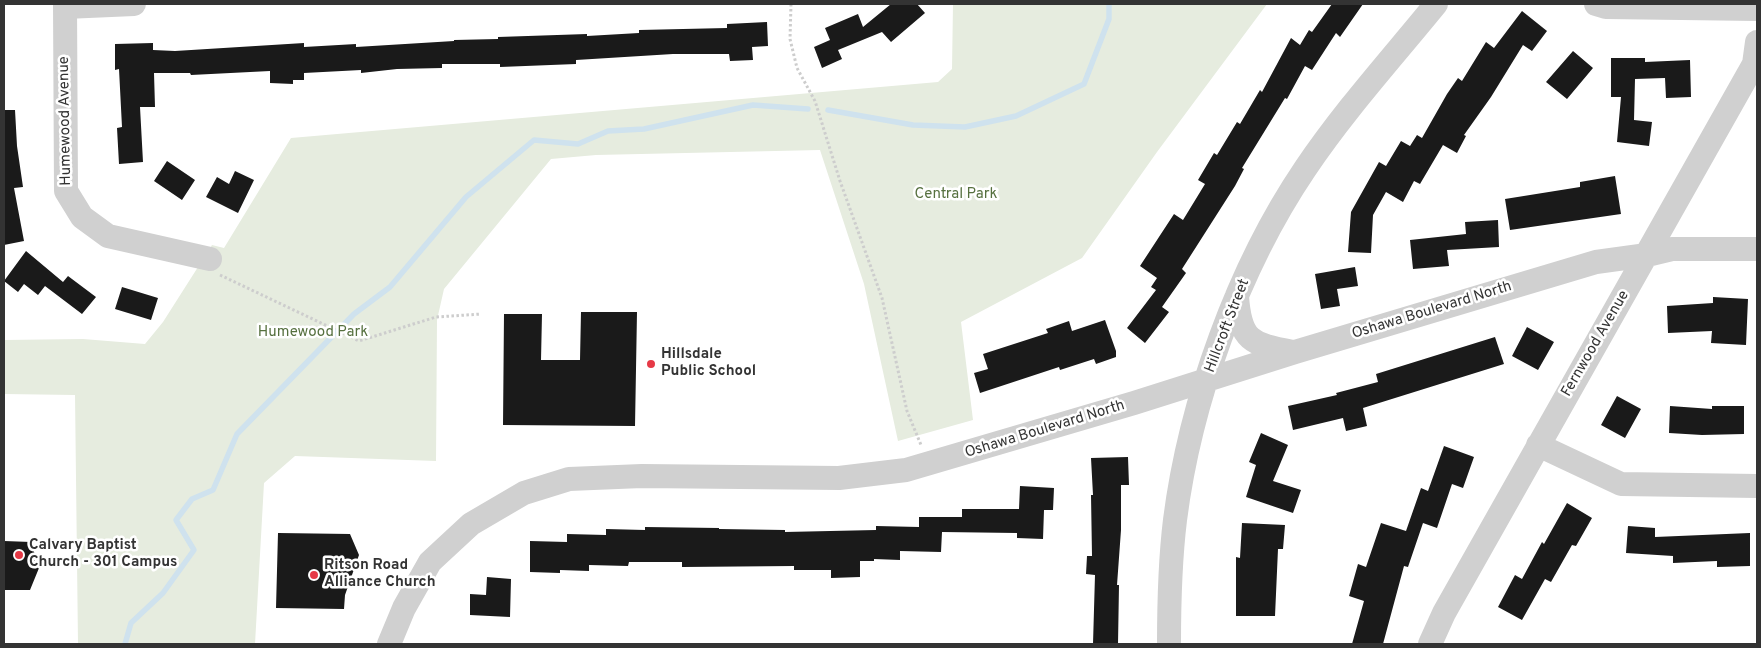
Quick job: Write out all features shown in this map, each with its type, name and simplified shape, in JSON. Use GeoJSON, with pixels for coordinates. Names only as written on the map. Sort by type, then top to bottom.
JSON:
{"type":"FeatureCollection","features":[{"type":"Feature","properties":{"kind":"street"},"geometry":{"type":"LineString","coordinates":[[65,5],[134,4]]}},
{"type":"Feature","properties":{"kind":"street","name":"Hillcroft Street"},"geometry":{"type":"LineString","coordinates":[[1169,644],[1171,566],[1175,520],[1192,431],[1206,381],[1236,295],[1275,219],[1304,170],[1331,132],[1436,4]]}},
{"type":"Feature","properties":{"kind":"street"},"geometry":{"type":"LineString","coordinates":[[1596,4],[1606,7],[1757,9]]}},
{"type":"Feature","properties":{"kind":"street","name":"Humewood Avenue"},"geometry":{"type":"LineString","coordinates":[[65,5],[66,191],[82,217],[108,236],[210,259]]}},
{"type":"Feature","properties":{"kind":"street","name":"Fernwood Avenue"},"geometry":{"type":"LineString","coordinates":[[1430,644],[1435,629],[1448,604],[1754,64],[1757,42]]}},
{"type":"Feature","properties":{"kind":"street","name":"Oshawa Boulevard North"},"geometry":{"type":"LineString","coordinates":[[389,644],[404,608],[430,562],[471,524],[524,492],[569,479],[642,476],[839,478],[906,470],[1596,262],[1647,255],[1672,249],[1757,249]]}},
{"type":"Feature","properties":{"kind":"street"},"geometry":{"type":"LineString","coordinates":[[1236,295],[1238,318],[1251,339],[1263,346],[1295,352]]}},
{"type":"Feature","properties":{"kind":"street"},"geometry":{"type":"LineString","coordinates":[[1538,445],[1621,484],[1757,486]]}},
{"type":"Feature","properties":{"kind":"path"},"geometry":{"type":"LineString","coordinates":[[791,4],[790,39],[797,68],[815,101],[840,181],[882,298],[907,411],[928,464]]}},
{"type":"Feature","properties":{"kind":"path"},"geometry":{"type":"LineString","coordinates":[[210,259],[214,272],[359,341],[436,317],[480,314]]}},
{"type":"Feature","properties":{"kind":"green space"},"geometry":{"type":"Polygon","coordinates":[[[953,4],[1267,4],[1157,152],[1082,258],[961,322],[973,420],[898,441],[864,284],[820,150],[596,155],[551,159],[444,289],[437,320],[436,461],[295,456],[264,483],[255,644],[78,644],[75,395],[4,394],[4,340],[83,339],[145,344],[163,322],[212,245],[224,248],[291,138],[938,82],[952,69],[953,4]]]}},
{"type":"Feature","properties":{"kind":"building"},"geometry":{"type":"Polygon","coordinates":[[[891,4],[917,4],[925,13],[891,42],[882,32],[838,50],[842,59],[822,68],[814,47],[830,40],[825,28],[858,14],[863,27],[891,4]]]}},
{"type":"Feature","properties":{"kind":"building"},"geometry":{"type":"Polygon","coordinates":[[[1332,4],[1363,4],[1340,37],[1336,33],[1312,70],[1305,66],[1287,99],[1285,98],[1242,168],[1244,169],[1235,186],[1182,269],[1186,273],[1162,307],[1169,312],[1145,343],[1127,328],[1156,290],[1151,287],[1157,278],[1140,266],[1174,214],[1183,220],[1205,184],[1198,180],[1214,153],[1217,155],[1237,122],[1240,124],[1260,90],[1262,92],[1291,38],[1300,45],[1309,30],[1312,32],[1332,4]]]}},
{"type":"Feature","properties":{"kind":"building"},"geometry":{"type":"Polygon","coordinates":[[[1522,11],[1547,31],[1532,51],[1523,45],[1491,97],[1464,135],[1466,136],[1457,153],[1443,145],[1420,184],[1414,181],[1403,202],[1386,192],[1373,215],[1371,253],[1348,252],[1351,212],[1379,162],[1386,166],[1401,141],[1410,146],[1417,135],[1422,138],[1447,94],[1458,78],[1462,81],[1486,42],[1494,48],[1522,11]]]}},
{"type":"Feature","properties":{"kind":"building"},"geometry":{"type":"Polygon","coordinates":[[[767,22],[768,46],[752,47],[753,60],[730,61],[729,54],[673,54],[576,60],[576,64],[500,67],[500,64],[442,64],[442,68],[397,69],[361,73],[361,70],[304,73],[304,80],[293,80],[293,84],[270,83],[270,71],[191,75],[190,73],[154,73],[155,107],[140,107],[143,162],[119,164],[117,128],[122,127],[119,69],[115,70],[115,44],[153,43],[153,50],[175,51],[304,43],[304,47],[356,44],[356,47],[498,39],[498,37],[587,34],[587,36],[639,33],[639,30],[727,28],[727,24],[767,22]]]}},
{"type":"Feature","properties":{"kind":"building"},"geometry":{"type":"Polygon","coordinates":[[[1573,51],[1593,68],[1567,99],[1546,82],[1573,51]]]}},
{"type":"Feature","properties":{"kind":"building"},"geometry":{"type":"Polygon","coordinates":[[[1611,58],[1645,58],[1645,62],[1690,60],[1691,97],[1666,98],[1665,78],[1635,79],[1634,120],[1652,122],[1649,146],[1617,142],[1621,97],[1611,97],[1611,58]]]}},
{"type":"Feature","properties":{"kind":"building"},"geometry":{"type":"Polygon","coordinates":[[[4,110],[15,110],[17,146],[23,187],[14,188],[24,241],[4,245],[4,110]]]}},
{"type":"Feature","properties":{"kind":"building"},"geometry":{"type":"Polygon","coordinates":[[[167,161],[195,180],[182,200],[154,181],[167,161]]]}},
{"type":"Feature","properties":{"kind":"building"},"geometry":{"type":"Polygon","coordinates":[[[235,171],[254,180],[238,213],[206,197],[217,177],[229,184],[235,171]]]}},
{"type":"Feature","properties":{"kind":"building"},"geometry":{"type":"Polygon","coordinates":[[[1615,176],[1621,214],[1510,230],[1505,199],[1580,187],[1580,182],[1615,176]]]}},
{"type":"Feature","properties":{"kind":"building"},"geometry":{"type":"Polygon","coordinates":[[[1498,220],[1499,247],[1447,250],[1449,266],[1413,269],[1410,240],[1466,234],[1465,222],[1498,220]]]}},
{"type":"Feature","properties":{"kind":"building"},"geometry":{"type":"Polygon","coordinates":[[[26,251],[63,282],[68,276],[96,297],[82,314],[45,286],[38,295],[24,284],[18,292],[4,281],[26,251]]]}},
{"type":"Feature","properties":{"kind":"building"},"geometry":{"type":"Polygon","coordinates":[[[1355,267],[1358,286],[1337,289],[1340,306],[1321,309],[1315,274],[1355,267]]]}},
{"type":"Feature","properties":{"kind":"building"},"geometry":{"type":"Polygon","coordinates":[[[122,287],[158,298],[151,320],[115,309],[122,287]]]}},
{"type":"Feature","properties":{"kind":"building"},"geometry":{"type":"Polygon","coordinates":[[[1713,297],[1748,299],[1746,345],[1711,343],[1712,331],[1668,333],[1667,306],[1713,303],[1713,297]]]}},
{"type":"Feature","properties":{"kind":"building"},"geometry":{"type":"Polygon","coordinates":[[[581,312],[637,312],[635,426],[503,425],[504,314],[542,314],[541,360],[580,360],[581,312]]]}},
{"type":"Feature","properties":{"kind":"building"},"geometry":{"type":"Polygon","coordinates":[[[1105,320],[1116,351],[1116,357],[1096,364],[1094,359],[1060,370],[1059,367],[980,393],[974,373],[988,369],[983,354],[1048,333],[1046,329],[1069,321],[1072,331],[1105,320]]]}},
{"type":"Feature","properties":{"kind":"building"},"geometry":{"type":"Polygon","coordinates":[[[1527,327],[1554,342],[1538,370],[1512,356],[1527,327]]]}},
{"type":"Feature","properties":{"kind":"building"},"geometry":{"type":"Polygon","coordinates":[[[1495,337],[1504,364],[1363,408],[1367,426],[1346,431],[1343,418],[1293,430],[1288,406],[1337,395],[1336,393],[1378,382],[1376,374],[1495,337]]]}},
{"type":"Feature","properties":{"kind":"building"},"geometry":{"type":"Polygon","coordinates":[[[1617,396],[1641,409],[1625,438],[1601,425],[1617,396]]]}},
{"type":"Feature","properties":{"kind":"building"},"geometry":{"type":"Polygon","coordinates":[[[1670,406],[1712,409],[1712,406],[1744,406],[1744,434],[1702,435],[1669,433],[1670,406]]]}},
{"type":"Feature","properties":{"kind":"building"},"geometry":{"type":"Polygon","coordinates":[[[1261,433],[1288,445],[1273,481],[1301,490],[1293,513],[1246,497],[1256,465],[1249,462],[1261,433]]]}},
{"type":"Feature","properties":{"kind":"building"},"geometry":{"type":"Polygon","coordinates":[[[1444,446],[1474,457],[1463,488],[1452,484],[1437,528],[1423,523],[1408,567],[1404,566],[1383,644],[1352,644],[1364,601],[1349,596],[1358,564],[1366,567],[1381,523],[1406,531],[1421,488],[1428,491],[1444,446]]]}},
{"type":"Feature","properties":{"kind":"building"},"geometry":{"type":"Polygon","coordinates":[[[1128,457],[1129,485],[1121,485],[1121,530],[1117,585],[1119,585],[1118,644],[1093,644],[1095,575],[1086,574],[1087,556],[1092,556],[1091,495],[1093,495],[1091,458],[1128,457]]]}},
{"type":"Feature","properties":{"kind":"building"},"geometry":{"type":"Polygon","coordinates":[[[1020,486],[1054,488],[1053,510],[1044,510],[1043,539],[1017,538],[1017,533],[942,532],[941,552],[900,551],[900,560],[874,559],[874,561],[860,561],[860,577],[831,578],[831,570],[794,570],[794,566],[682,567],[682,562],[629,562],[628,566],[589,565],[589,571],[560,570],[560,573],[530,572],[530,541],[567,542],[567,534],[606,535],[606,529],[645,530],[645,527],[785,530],[785,532],[876,530],[876,526],[919,527],[919,517],[962,517],[962,509],[1019,509],[1020,486]]]}},
{"type":"Feature","properties":{"kind":"building"},"geometry":{"type":"Polygon","coordinates":[[[1567,503],[1592,518],[1576,546],[1572,545],[1551,582],[1545,579],[1522,620],[1498,607],[1515,575],[1522,579],[1542,542],[1544,544],[1567,503]]]}},
{"type":"Feature","properties":{"kind":"building"},"geometry":{"type":"Polygon","coordinates":[[[1242,523],[1285,525],[1283,549],[1278,549],[1275,616],[1236,616],[1236,557],[1240,558],[1242,523]]]}},
{"type":"Feature","properties":{"kind":"building"},"geometry":{"type":"Polygon","coordinates":[[[1628,526],[1655,528],[1655,537],[1750,533],[1750,566],[1717,567],[1717,561],[1673,563],[1673,556],[1626,553],[1628,526]]]}},
{"type":"Feature","properties":{"kind":"building","name":"Ritson Road Alliance Church"},"geometry":{"type":"Polygon","coordinates":[[[278,533],[350,534],[359,555],[345,595],[344,609],[276,608],[278,533]]]}},
{"type":"Feature","properties":{"kind":"building","name":"Calvary Baptist Church - 301 Campus"},"geometry":{"type":"Polygon","coordinates":[[[4,541],[31,542],[39,568],[30,590],[4,590],[4,541]]]}},
{"type":"Feature","properties":{"kind":"building"},"geometry":{"type":"Polygon","coordinates":[[[487,577],[511,579],[510,617],[470,615],[470,594],[486,595],[487,577]]]}},
{"type":"Feature","properties":{"kind":"waterway"},"geometry":{"type":"LineString","coordinates":[[828,110],[913,125],[965,127],[1016,116],[1084,84],[1109,19],[1109,4]]}},
{"type":"Feature","properties":{"kind":"waterway"},"geometry":{"type":"LineString","coordinates":[[125,644],[131,623],[163,593],[194,550],[176,520],[192,499],[213,490],[237,434],[354,314],[390,287],[466,197],[534,140],[578,144],[608,131],[644,129],[753,105],[808,109]]}},
{"type":"Feature","properties":{"kind":"place","name":"Hillsdale Public School"},"geometry":{"type":"Point","coordinates":[651,364]}},
{"type":"Feature","properties":{"kind":"place","name":"Calvary Baptist Church - 301 Campus"},"geometry":{"type":"Point","coordinates":[19,555]}},
{"type":"Feature","properties":{"kind":"place","name":"Ritson Road Alliance Church"},"geometry":{"type":"Point","coordinates":[314,575]}},
{"type":"Feature","properties":{"kind":"park label","name":"Central Park"},"geometry":{"type":"Point","coordinates":[956,195]}},
{"type":"Feature","properties":{"kind":"park label","name":"Humewood Park"},"geometry":{"type":"Point","coordinates":[313,333]}}]}
